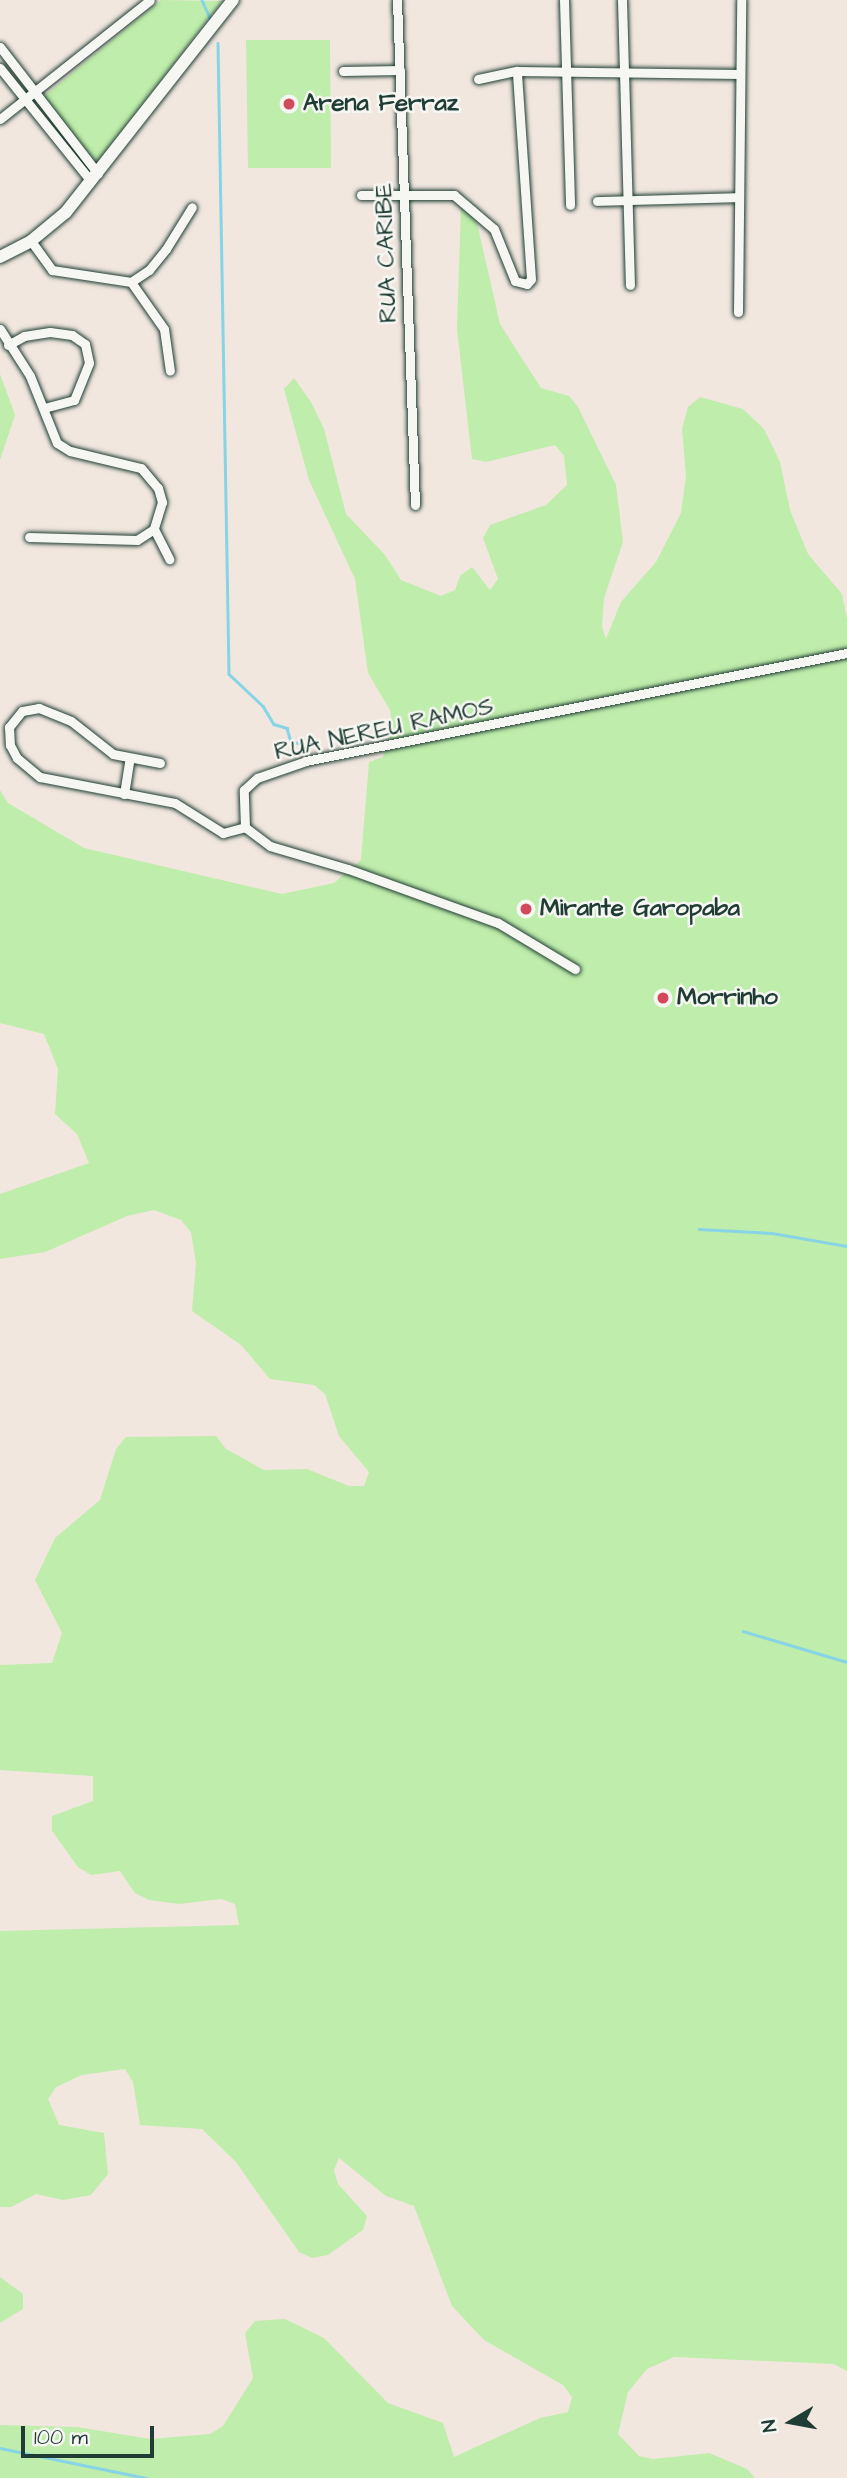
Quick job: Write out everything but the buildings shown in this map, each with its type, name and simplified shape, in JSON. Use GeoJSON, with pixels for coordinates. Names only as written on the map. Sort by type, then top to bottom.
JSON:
{"type":"FeatureCollection","features":[{"type":"Feature","properties":{"kind":"main road"},"geometry":{"type":"LineString","coordinates":[[0,257],[31,241],[55,223],[94,178],[232,1]]}},
{"type":"Feature","properties":{"kind":"street"},"geometry":{"type":"LineString","coordinates":[[0,119],[150,0]]}},
{"type":"Feature","properties":{"kind":"street","name":"RUA CARIBE"},"geometry":{"type":"LineString","coordinates":[[397,0],[415,505]]}},
{"type":"Feature","properties":{"kind":"street"},"geometry":{"type":"LineString","coordinates":[[564,0],[570,205]]}},
{"type":"Feature","properties":{"kind":"street"},"geometry":{"type":"LineString","coordinates":[[622,0],[630,285]]}},
{"type":"Feature","properties":{"kind":"street"},"geometry":{"type":"LineString","coordinates":[[738,312],[741,0]]}},
{"type":"Feature","properties":{"kind":"street"},"geometry":{"type":"LineString","coordinates":[[0,47],[35,92],[94,178]]}},
{"type":"Feature","properties":{"kind":"street"},"geometry":{"type":"LineString","coordinates":[[0,68],[94,178]]}},
{"type":"Feature","properties":{"kind":"street"},"geometry":{"type":"LineString","coordinates":[[343,71],[400,70]]}},
{"type":"Feature","properties":{"kind":"street"},"geometry":{"type":"LineString","coordinates":[[478,79],[517,71],[567,70],[624,74],[740,74]]}},
{"type":"Feature","properties":{"kind":"street"},"geometry":{"type":"LineString","coordinates":[[361,195],[446,193],[462,200],[500,236],[515,281],[523,285],[531,279],[517,71]]}},
{"type":"Feature","properties":{"kind":"street"},"geometry":{"type":"LineString","coordinates":[[597,201],[739,197]]}},
{"type":"Feature","properties":{"kind":"street"},"geometry":{"type":"LineString","coordinates":[[31,241],[52,270],[131,282],[149,270],[192,207]]}},
{"type":"Feature","properties":{"kind":"street"},"geometry":{"type":"LineString","coordinates":[[131,282],[164,329],[170,371]]}},
{"type":"Feature","properties":{"kind":"street"},"geometry":{"type":"LineString","coordinates":[[0,329],[44,408],[57,443],[63,448],[141,468],[150,475],[162,502],[154,528],[137,540],[29,537]]}},
{"type":"Feature","properties":{"kind":"street"},"geometry":{"type":"LineString","coordinates":[[8,345],[24,336],[50,332],[72,335],[85,344],[89,363],[74,400],[44,408]]}},
{"type":"Feature","properties":{"kind":"street"},"geometry":{"type":"LineString","coordinates":[[154,528],[169,559]]}},
{"type":"Feature","properties":{"kind":"street","name":"RUA NEREU RAMOS"},"geometry":{"type":"LineString","coordinates":[[245,827],[242,799],[249,783],[306,761],[847,653]]}},
{"type":"Feature","properties":{"kind":"street"},"geometry":{"type":"LineString","coordinates":[[160,763],[130,758],[99,747],[71,721],[39,708],[22,711],[9,727],[10,745],[17,758],[40,777],[175,803],[223,833],[245,827],[270,846],[358,872],[512,929],[575,969]]}},
{"type":"Feature","properties":{"kind":"street"},"geometry":{"type":"LineString","coordinates":[[124,794],[130,758]]}},
{"type":"Feature","properties":{"kind":"green space"},"geometry":{"type":"Polygon","coordinates":[[[161,0],[222,1],[97,163],[43,97],[161,0]]]}},
{"type":"Feature","properties":{"kind":"green space","name":"Arena Ferraz"},"geometry":{"type":"Polygon","coordinates":[[[246,40],[330,40],[331,168],[248,168],[246,40]]]}},
{"type":"Feature","properties":{"kind":"green space"},"geometry":{"type":"Polygon","coordinates":[[[461,207],[474,210],[500,324],[541,388],[569,396],[578,407],[616,485],[623,542],[604,598],[602,627],[606,639],[621,602],[656,562],[681,513],[686,476],[682,429],[688,407],[700,397],[743,409],[764,429],[780,462],[790,510],[808,554],[842,594],[847,619],[847,2371],[834,2364],[674,2357],[647,2369],[628,2392],[618,2434],[639,2456],[653,2459],[709,2453],[747,2469],[755,2478],[0,2478],[0,2425],[77,2427],[150,2439],[210,2434],[223,2426],[253,2378],[245,2333],[255,2321],[285,2319],[324,2338],[388,2403],[443,2423],[454,2457],[540,2418],[568,2412],[572,2397],[563,2385],[484,2340],[452,2306],[414,2206],[386,2196],[339,2158],[334,2170],[338,2184],[367,2216],[363,2230],[328,2255],[312,2258],[299,2252],[236,2162],[202,2129],[140,2125],[133,2082],[125,2069],[82,2075],[56,2087],[48,2099],[59,2125],[104,2133],[108,2174],[91,2195],[63,2200],[36,2194],[11,2207],[0,2207],[0,1931],[239,1925],[235,1904],[221,1899],[179,1904],[149,1900],[135,1893],[120,1871],[91,1875],[78,1867],[52,1831],[52,1816],[93,1801],[93,1776],[0,1770],[0,1665],[52,1663],[62,1633],[35,1580],[55,1538],[100,1500],[116,1449],[126,1437],[216,1436],[226,1449],[264,1470],[307,1469],[349,1486],[364,1486],[369,1472],[339,1436],[325,1394],[314,1385],[270,1379],[241,1345],[192,1311],[196,1263],[191,1232],[181,1220],[154,1210],[127,1216],[45,1252],[0,1259],[0,1194],[89,1163],[77,1134],[55,1114],[58,1069],[44,1034],[0,1023],[0,790],[8,803],[84,848],[282,894],[334,883],[361,860],[369,762],[383,757],[392,725],[390,710],[368,673],[355,579],[309,480],[284,389],[294,378],[311,402],[324,429],[346,514],[385,555],[401,580],[441,596],[455,590],[460,576],[472,567],[490,590],[498,579],[483,538],[490,525],[546,505],[567,485],[564,456],[555,445],[486,462],[472,459],[457,329],[461,207]]]}},
{"type":"Feature","properties":{"kind":"green space"},"geometry":{"type":"Polygon","coordinates":[[[0,374],[15,415],[0,460],[0,374]]]}},
{"type":"Feature","properties":{"kind":"green space"},"geometry":{"type":"Polygon","coordinates":[[[0,2277],[23,2294],[23,2309],[0,2323],[0,2277]]]}},
{"type":"Feature","properties":{"kind":"waterway"},"geometry":{"type":"LineString","coordinates":[[202,0],[211,20]]}},
{"type":"Feature","properties":{"kind":"waterway"},"geometry":{"type":"LineString","coordinates":[[218,43],[229,674],[263,706],[274,724],[287,728],[291,742],[298,743]]}},
{"type":"Feature","properties":{"kind":"waterway"},"geometry":{"type":"LineString","coordinates":[[699,1229],[772,1233],[847,1246]]}},
{"type":"Feature","properties":{"kind":"waterway"},"geometry":{"type":"LineString","coordinates":[[743,1631],[847,1662]]}},
{"type":"Feature","properties":{"kind":"waterway"},"geometry":{"type":"LineString","coordinates":[[0,2448],[146,2478]]}},
{"type":"Feature","properties":{"kind":"place","name":"Arena Ferraz"},"geometry":{"type":"Point","coordinates":[289,104]}},
{"type":"Feature","properties":{"kind":"place","name":"Mirante Garopaba"},"geometry":{"type":"Point","coordinates":[526,909]}},
{"type":"Feature","properties":{"kind":"place","name":"Morrinho"},"geometry":{"type":"Point","coordinates":[663,998]}}]}
